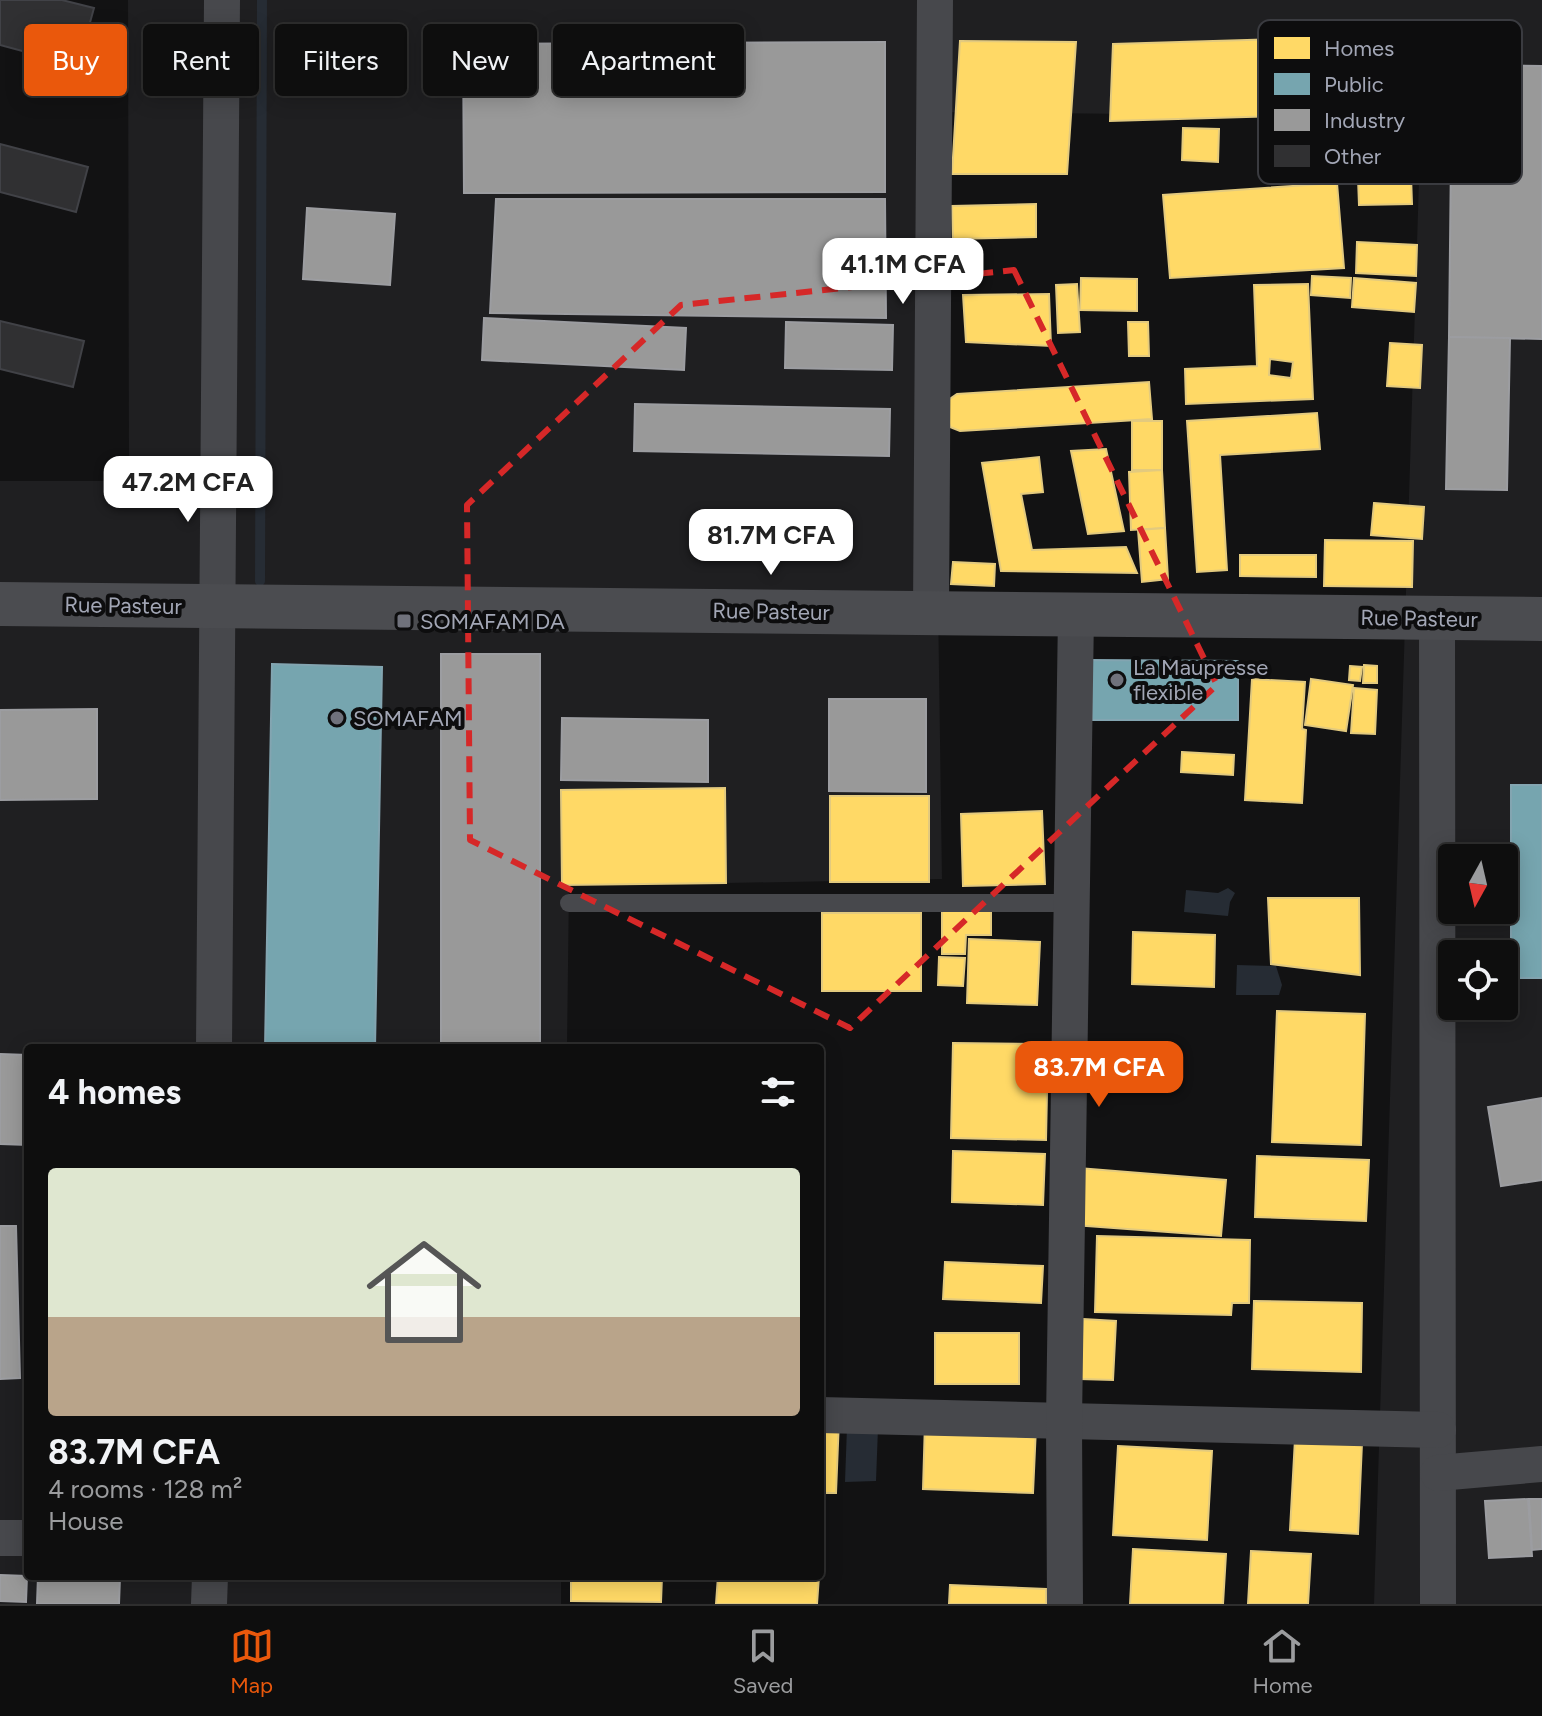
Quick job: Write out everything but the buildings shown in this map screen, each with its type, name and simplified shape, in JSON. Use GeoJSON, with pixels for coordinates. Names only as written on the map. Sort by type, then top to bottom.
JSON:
{"type":"FeatureCollection","features":[{"type":"Feature","properties":{"kind":"main road","name":"Rue Pasteur"},"geometry":{"type":"LineString","coordinates":[[0,604],[1542,619]]}},
{"type":"Feature","properties":{"kind":"street"},"geometry":{"type":"LineString","coordinates":[[214,1044],[222,0]]}},
{"type":"Feature","properties":{"kind":"street"},"geometry":{"type":"LineString","coordinates":[[931,612],[935,0]]}},
{"type":"Feature","properties":{"kind":"street"},"geometry":{"type":"LineString","coordinates":[[1065,1604],[1064,1421],[1076,614]]}},
{"type":"Feature","properties":{"kind":"street"},"geometry":{"type":"LineString","coordinates":[[1437,618],[1438,1604]]}},
{"type":"Feature","properties":{"kind":"street"},"geometry":{"type":"LineString","coordinates":[[824,1415],[1438,1430]]}},
{"type":"Feature","properties":{"kind":"street"},"geometry":{"type":"LineString","coordinates":[[1438,1473],[1542,1464]]}},
{"type":"Feature","properties":{"kind":"street"},"geometry":{"type":"LineString","coordinates":[[0,1538],[24,1538]]}},
{"type":"Feature","properties":{"kind":"street"},"geometry":{"type":"LineString","coordinates":[[209,1604],[210,1580]]}},
{"type":"Feature","properties":{"kind":"lane"},"geometry":{"type":"LineString","coordinates":[[569,903],[1072,903]]}},
{"type":"Feature","properties":{"kind":"highlighted area"},"geometry":{"type":"Polygon","coordinates":[[[1014,270],[1217,685],[850,1028],[470,840],[467,505],[681,305],[1014,270]]]}},
{"type":"Feature","properties":{"kind":"shaded area"},"geometry":{"type":"Polygon","coordinates":[[[128,0],[1542,0],[1542,1604],[1374,1604],[1419,184],[1522,184],[1522,20],[1258,20],[1258,115],[931,112],[942,879],[569,886],[567,1044],[24,1044],[24,1580],[561,1580],[561,1604],[0,1604],[0,481],[129,481],[128,0]]]}},
{"type":"Feature","properties":{"kind":"shaded area"},"geometry":{"type":"Polygon","coordinates":[[[1228,888],[1235,893],[1228,916],[1184,912],[1186,890],[1218,893],[1228,888]]]}},
{"type":"Feature","properties":{"kind":"shaded area"},"geometry":{"type":"Polygon","coordinates":[[[1237,965],[1276,966],[1282,985],[1279,995],[1236,995],[1237,965]]]}},
{"type":"Feature","properties":{"kind":"shaded area"},"geometry":{"type":"Polygon","coordinates":[[[847,1427],[878,1428],[876,1481],[845,1482],[847,1427]]]}},
{"type":"Feature","properties":{"kind":"waterway"},"geometry":{"type":"LineString","coordinates":[[260,581],[262,0]]}},
{"type":"Feature","properties":{"kind":"place","name":"SOMAFAM DA"},"geometry":{"type":"Point","coordinates":[404,621]}},
{"type":"Feature","properties":{"kind":"place","name":"La Maupresse flexible"},"geometry":{"type":"Point","coordinates":[1117,680]}},
{"type":"Feature","properties":{"kind":"place","name":"SOMAFAM"},"geometry":{"type":"Point","coordinates":[337,718]}}]}
